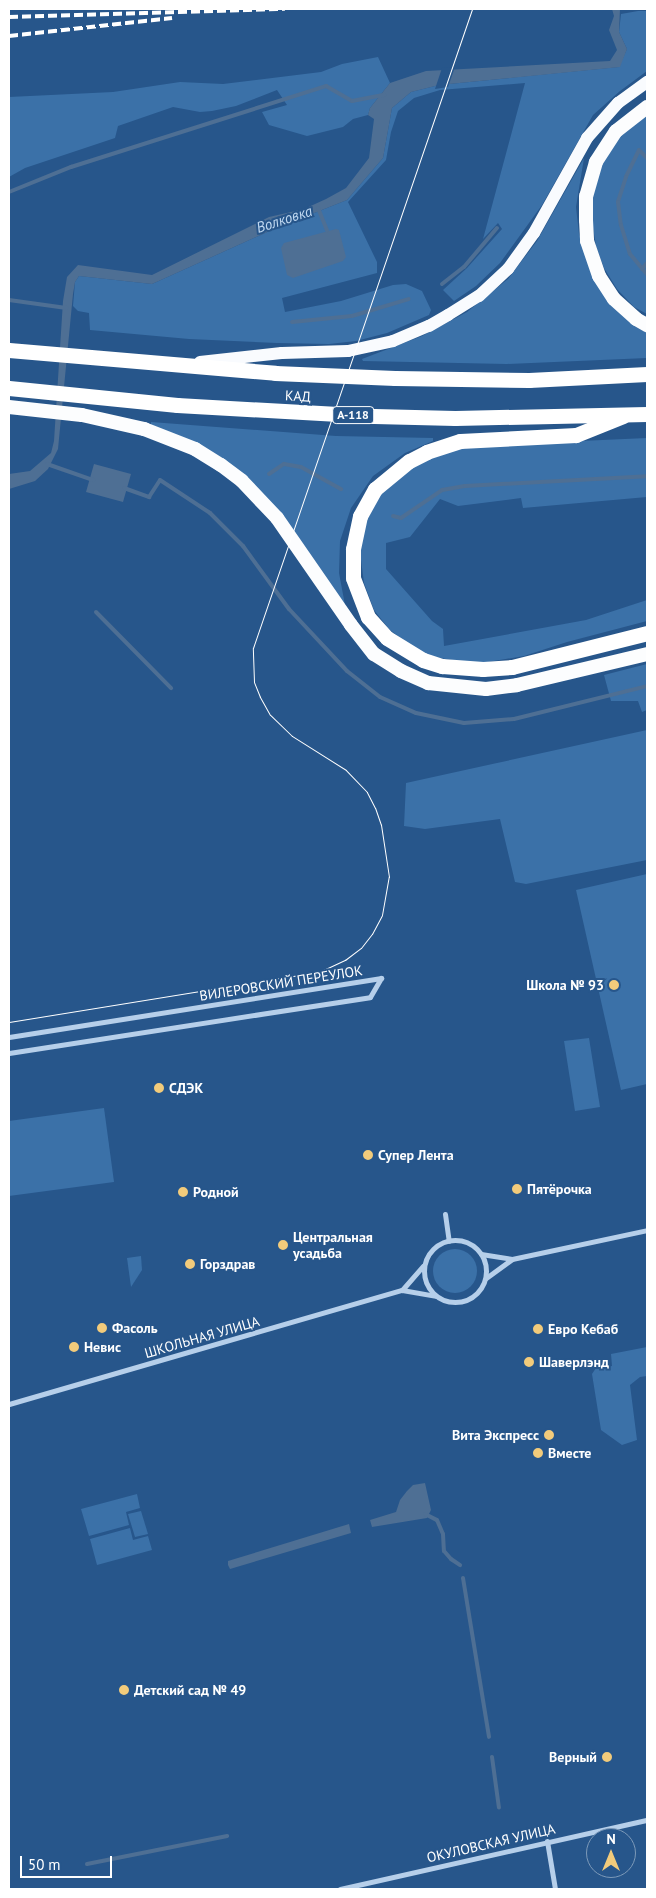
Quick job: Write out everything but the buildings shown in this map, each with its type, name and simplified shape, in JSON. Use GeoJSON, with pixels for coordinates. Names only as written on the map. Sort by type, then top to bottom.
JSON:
{"type":"FeatureCollection","features":[{"type":"Feature","properties":{"kind":"highway"},"geometry":{"type":"LineString","coordinates":[[647,107],[616,132],[596,162],[586,196],[586,220],[587,241],[599,276],[614,298],[636,319],[647,325]]}},
{"type":"Feature","properties":{"kind":"highway","name":"КАД"},"geometry":{"type":"LineString","coordinates":[[9,350],[87,355],[275,373],[395,378],[529,380],[647,374]]}},
{"type":"Feature","properties":{"kind":"highway","name":"КАД"},"geometry":{"type":"LineString","coordinates":[[9,388],[84,394],[177,405],[365,415],[455,418],[647,414]]}},
{"type":"Feature","properties":{"kind":"highway"},"geometry":{"type":"LineString","coordinates":[[9,407],[82,415],[160,435],[195,449],[221,464],[242,481],[277,518],[350,625],[374,654],[401,672],[428,683],[486,689],[516,685],[647,654]]}},
{"type":"Feature","properties":{"kind":"highway"},"geometry":{"type":"LineString","coordinates":[[623,416],[576,435],[460,441],[427,452],[409,461],[376,489],[360,516],[353,549],[353,578],[368,616],[387,638],[423,660],[442,666],[483,669],[512,667],[647,633]]}},
{"type":"Feature","properties":{"kind":"main road"},"geometry":{"type":"LineString","coordinates":[[183,364],[282,353],[348,350],[393,341],[430,326],[479,296],[508,269],[534,233],[587,138],[618,103],[647,82]]}},
{"type":"Feature","properties":{"kind":"street","name":"ВИЛЕРОВСКИЙ ПЕРЕУЛОК"},"geometry":{"type":"LineString","coordinates":[[9,1037],[381,978],[370,997],[9,1053]]}},
{"type":"Feature","properties":{"kind":"street"},"geometry":{"type":"LineString","coordinates":[[445,1214],[449,1241]]}},
{"type":"Feature","properties":{"kind":"street"},"geometry":{"type":"LineString","coordinates":[[481,1254],[512,1259],[647,1230]]}},
{"type":"Feature","properties":{"kind":"street"},"geometry":{"type":"LineString","coordinates":[[402,1290],[424,1266],[432,1249],[449,1241],[467,1242],[481,1254],[486,1269],[486,1278],[474,1296],[465,1301],[455,1303],[435,1296],[428,1287],[424,1277],[424,1266]]}},
{"type":"Feature","properties":{"kind":"street"},"geometry":{"type":"LineString","coordinates":[[486,1278],[512,1259]]}},
{"type":"Feature","properties":{"kind":"street","name":"ШКОЛЬНАЯ УЛИЦА"},"geometry":{"type":"LineString","coordinates":[[9,1404],[402,1290],[435,1296]]}},
{"type":"Feature","properties":{"kind":"street","name":"ОКУЛОВСКАЯ УЛИЦА"},"geometry":{"type":"LineString","coordinates":[[340,1889],[647,1820]]}},
{"type":"Feature","properties":{"kind":"street"},"geometry":{"type":"LineString","coordinates":[[547,1842],[555,1889]]}},
{"type":"Feature","properties":{"kind":"shaded area"},"geometry":{"type":"Polygon","coordinates":[[[647,11],[647,71],[620,91],[593,115],[542,205],[500,263],[476,286],[454,301],[443,290],[467,268],[502,229],[498,223],[483,239],[525,83],[440,90],[414,98],[398,111],[391,132],[386,160],[348,202],[377,262],[377,273],[282,298],[285,312],[341,301],[393,285],[406,284],[422,291],[431,310],[429,315],[387,333],[356,341],[329,344],[277,343],[189,339],[90,330],[89,313],[78,311],[73,306],[75,282],[79,276],[152,284],[274,229],[347,200],[383,158],[392,108],[411,92],[439,85],[619,67],[627,49],[619,32],[621,14],[647,11]]]}},
{"type":"Feature","properties":{"kind":"shaded area"},"geometry":{"type":"Polygon","coordinates":[[[378,57],[390,83],[370,108],[368,115],[353,119],[343,127],[307,136],[269,125],[262,112],[287,105],[277,90],[236,106],[212,111],[200,112],[173,107],[118,126],[115,138],[25,168],[9,177],[9,97],[113,92],[180,82],[223,84],[321,72],[342,64],[378,57]]]}},
{"type":"Feature","properties":{"kind":"shaded area"},"geometry":{"type":"Polygon","coordinates":[[[647,114],[647,314],[634,307],[617,289],[604,268],[596,246],[591,215],[593,188],[602,163],[616,141],[633,122],[647,114]]]}},
{"type":"Feature","properties":{"kind":"shaded area"},"geometry":{"type":"Polygon","coordinates":[[[584,158],[576,207],[579,234],[606,299],[634,326],[647,333],[647,358],[507,364],[363,361],[362,359],[422,336],[467,312],[508,279],[537,241],[584,158]]]}},
{"type":"Feature","properties":{"kind":"shaded area"},"geometry":{"type":"Polygon","coordinates":[[[151,422],[336,436],[433,438],[433,441],[405,453],[373,476],[351,508],[340,541],[339,573],[345,605],[259,492],[151,426],[151,422]]]}},
{"type":"Feature","properties":{"kind":"shaded area"},"geometry":{"type":"Polygon","coordinates":[[[647,438],[647,497],[523,508],[521,498],[458,506],[440,499],[410,537],[386,543],[386,569],[432,621],[443,629],[444,646],[586,620],[647,600],[647,621],[567,642],[524,656],[476,664],[428,656],[406,643],[389,629],[374,610],[364,583],[360,552],[364,525],[380,495],[393,479],[409,466],[466,446],[647,438]]]}},
{"type":"Feature","properties":{"kind":"shaded area"},"geometry":{"type":"Polygon","coordinates":[[[647,664],[647,710],[642,712],[638,701],[611,701],[604,675],[647,664]]]}},
{"type":"Feature","properties":{"kind":"shaded area"},"geometry":{"type":"Polygon","coordinates":[[[647,730],[647,860],[526,884],[515,882],[500,819],[425,829],[404,826],[406,783],[647,730]]]}},
{"type":"Feature","properties":{"kind":"shaded area","name":"Школа № 93"},"geometry":{"type":"Polygon","coordinates":[[[647,874],[647,1084],[621,1090],[576,890],[647,874]]]}},
{"type":"Feature","properties":{"kind":"shaded area"},"geometry":{"type":"Polygon","coordinates":[[[589,1038],[600,1107],[575,1111],[564,1041],[589,1038]]]}},
{"type":"Feature","properties":{"kind":"shaded area"},"geometry":{"type":"Polygon","coordinates":[[[104,1108],[114,1182],[9,1196],[9,1121],[104,1108]]]}},
{"type":"Feature","properties":{"kind":"shaded area"},"geometry":{"type":"Polygon","coordinates":[[[459,1249],[471,1255],[476,1262],[476,1280],[471,1287],[464,1292],[451,1293],[443,1290],[436,1283],[433,1267],[436,1259],[443,1252],[459,1249]]]}},
{"type":"Feature","properties":{"kind":"shaded area"},"geometry":{"type":"Polygon","coordinates":[[[141,1256],[142,1270],[131,1287],[127,1258],[141,1256]]]}},
{"type":"Feature","properties":{"kind":"shaded area"},"geometry":{"type":"Polygon","coordinates":[[[647,1347],[647,1376],[640,1377],[630,1385],[637,1440],[622,1445],[601,1430],[592,1374],[596,1368],[612,1366],[611,1354],[647,1347]]]}},
{"type":"Feature","properties":{"kind":"shaded area"},"geometry":{"type":"Polygon","coordinates":[[[137,1494],[140,1508],[126,1512],[129,1525],[89,1536],[81,1509],[137,1494]]]}},
{"type":"Feature","properties":{"kind":"shaded area"},"geometry":{"type":"Polygon","coordinates":[[[141,1511],[148,1534],[135,1537],[128,1514],[141,1511]]]}},
{"type":"Feature","properties":{"kind":"shaded area"},"geometry":{"type":"Polygon","coordinates":[[[130,1528],[133,1540],[148,1536],[152,1550],[97,1565],[90,1539],[130,1528]]]}},
{"type":"Feature","properties":{"kind":"water","name":"Волковка"},"geometry":{"type":"Polygon","coordinates":[[[612,9],[620,9],[619,32],[627,49],[620,67],[439,85],[411,92],[392,108],[383,158],[347,200],[274,229],[152,284],[79,276],[75,282],[73,294],[58,449],[48,469],[35,481],[9,489],[9,474],[30,471],[51,453],[54,441],[63,301],[67,277],[78,265],[152,275],[269,217],[304,209],[326,199],[346,188],[369,158],[374,119],[368,115],[370,108],[390,83],[426,71],[610,61],[617,50],[609,30],[614,16],[612,9]]]}},
{"type":"Feature","properties":{"kind":"water"},"geometry":{"type":"Polygon","coordinates":[[[336,229],[339,230],[346,257],[343,261],[293,278],[287,275],[281,248],[284,243],[336,229]]]}},
{"type":"Feature","properties":{"kind":"water"},"geometry":{"type":"Polygon","coordinates":[[[94,464],[131,474],[123,502],[86,492],[94,464]]]}},
{"type":"Feature","properties":{"kind":"water"},"geometry":{"type":"Polygon","coordinates":[[[425,1483],[431,1510],[427,1518],[372,1527],[370,1520],[396,1512],[400,1500],[413,1485],[425,1483]]]}},
{"type":"Feature","properties":{"kind":"water"},"geometry":{"type":"Polygon","coordinates":[[[349,1524],[351,1533],[230,1569],[228,1565],[228,1561],[349,1524]]]}},
{"type":"Feature","properties":{"kind":"pier"},"geometry":{"type":"Polygon","coordinates":[[[455,67],[448,87],[435,89],[442,68],[455,67]]]}},
{"type":"Feature","properties":{"kind":"waterway"},"geometry":{"type":"LineString","coordinates":[[9,192],[71,167],[326,86],[352,101],[384,95]]}},
{"type":"Feature","properties":{"kind":"waterway"},"geometry":{"type":"LineString","coordinates":[[647,158],[639,150],[626,177],[618,202],[621,225],[630,254],[647,274]]}},
{"type":"Feature","properties":{"kind":"waterway","name":"Волковка"},"geometry":{"type":"LineString","coordinates":[[318,208],[327,230]]}},
{"type":"Feature","properties":{"kind":"waterway"},"geometry":{"type":"LineString","coordinates":[[442,284],[464,267],[497,228]]}},
{"type":"Feature","properties":{"kind":"waterway"},"geometry":{"type":"LineString","coordinates":[[642,269],[647,263]]}},
{"type":"Feature","properties":{"kind":"waterway"},"geometry":{"type":"LineString","coordinates":[[292,322],[352,316],[409,299]]}},
{"type":"Feature","properties":{"kind":"waterway"},"geometry":{"type":"LineString","coordinates":[[9,300],[66,308]]}},
{"type":"Feature","properties":{"kind":"waterway"},"geometry":{"type":"LineString","coordinates":[[47,464],[93,480]]}},
{"type":"Feature","properties":{"kind":"waterway"},"geometry":{"type":"LineString","coordinates":[[269,474],[284,464],[301,467],[341,489]]}},
{"type":"Feature","properties":{"kind":"waterway"},"geometry":{"type":"LineString","coordinates":[[393,516],[401,518],[442,490],[465,486],[647,476]]}},
{"type":"Feature","properties":{"kind":"waterway"},"geometry":{"type":"LineString","coordinates":[[124,488],[149,497],[160,480],[210,513],[243,546],[289,609],[347,671],[380,697],[416,713],[464,723],[514,719],[647,686]]}},
{"type":"Feature","properties":{"kind":"waterway"},"geometry":{"type":"LineString","coordinates":[[96,612],[171,688]]}},
{"type":"Feature","properties":{"kind":"waterway"},"geometry":{"type":"LineString","coordinates":[[425,1514],[437,1520],[443,1534],[444,1551],[460,1565]]}},
{"type":"Feature","properties":{"kind":"waterway"},"geometry":{"type":"LineString","coordinates":[[463,1578],[489,1737]]}},
{"type":"Feature","properties":{"kind":"waterway"},"geometry":{"type":"LineString","coordinates":[[492,1757],[499,1808]]}},
{"type":"Feature","properties":{"kind":"waterway"},"geometry":{"type":"LineString","coordinates":[[87,1864],[227,1836]]}},
{"type":"Feature","properties":{"kind":"tram line"},"geometry":{"type":"LineString","coordinates":[[9,1022],[319,972],[345,960],[361,948],[372,934],[382,915],[389,877],[381,825],[375,808],[367,792],[346,770],[292,736],[270,715],[254,682],[253,648],[472,9]]}},
{"type":"Feature","properties":{"kind":"railway"},"geometry":{"type":"LineString","coordinates":[[9,17],[285,9]]}},
{"type":"Feature","properties":{"kind":"railway"},"geometry":{"type":"LineString","coordinates":[[9,36],[172,18]]}},
{"type":"Feature","properties":{"kind":"place","name":"Школа № 93"},"geometry":{"type":"Point","coordinates":[614,985]}},
{"type":"Feature","properties":{"kind":"place","name":"СДЭК"},"geometry":{"type":"Point","coordinates":[159,1088]}},
{"type":"Feature","properties":{"kind":"place","name":"Супер Лента"},"geometry":{"type":"Point","coordinates":[368,1155]}},
{"type":"Feature","properties":{"kind":"place","name":"Пятёрочка"},"geometry":{"type":"Point","coordinates":[517,1189]}},
{"type":"Feature","properties":{"kind":"place","name":"Родной"},"geometry":{"type":"Point","coordinates":[183,1192]}},
{"type":"Feature","properties":{"kind":"place","name":"Центральная усадьба"},"geometry":{"type":"Point","coordinates":[283,1245]}},
{"type":"Feature","properties":{"kind":"place","name":"Горздрав"},"geometry":{"type":"Point","coordinates":[190,1264]}},
{"type":"Feature","properties":{"kind":"place","name":"Фасоль"},"geometry":{"type":"Point","coordinates":[102,1328]}},
{"type":"Feature","properties":{"kind":"place","name":"Евро Кебаб"},"geometry":{"type":"Point","coordinates":[538,1329]}},
{"type":"Feature","properties":{"kind":"place","name":"Невис"},"geometry":{"type":"Point","coordinates":[74,1347]}},
{"type":"Feature","properties":{"kind":"place","name":"Шаверлэнд"},"geometry":{"type":"Point","coordinates":[529,1362]}},
{"type":"Feature","properties":{"kind":"place","name":"Вита Экспресс"},"geometry":{"type":"Point","coordinates":[549,1435]}},
{"type":"Feature","properties":{"kind":"place","name":"Вместе"},"geometry":{"type":"Point","coordinates":[538,1453]}},
{"type":"Feature","properties":{"kind":"place","name":"Детский сад № 49"},"geometry":{"type":"Point","coordinates":[124,1690]}},
{"type":"Feature","properties":{"kind":"place","name":"Верный"},"geometry":{"type":"Point","coordinates":[607,1757]}}]}
